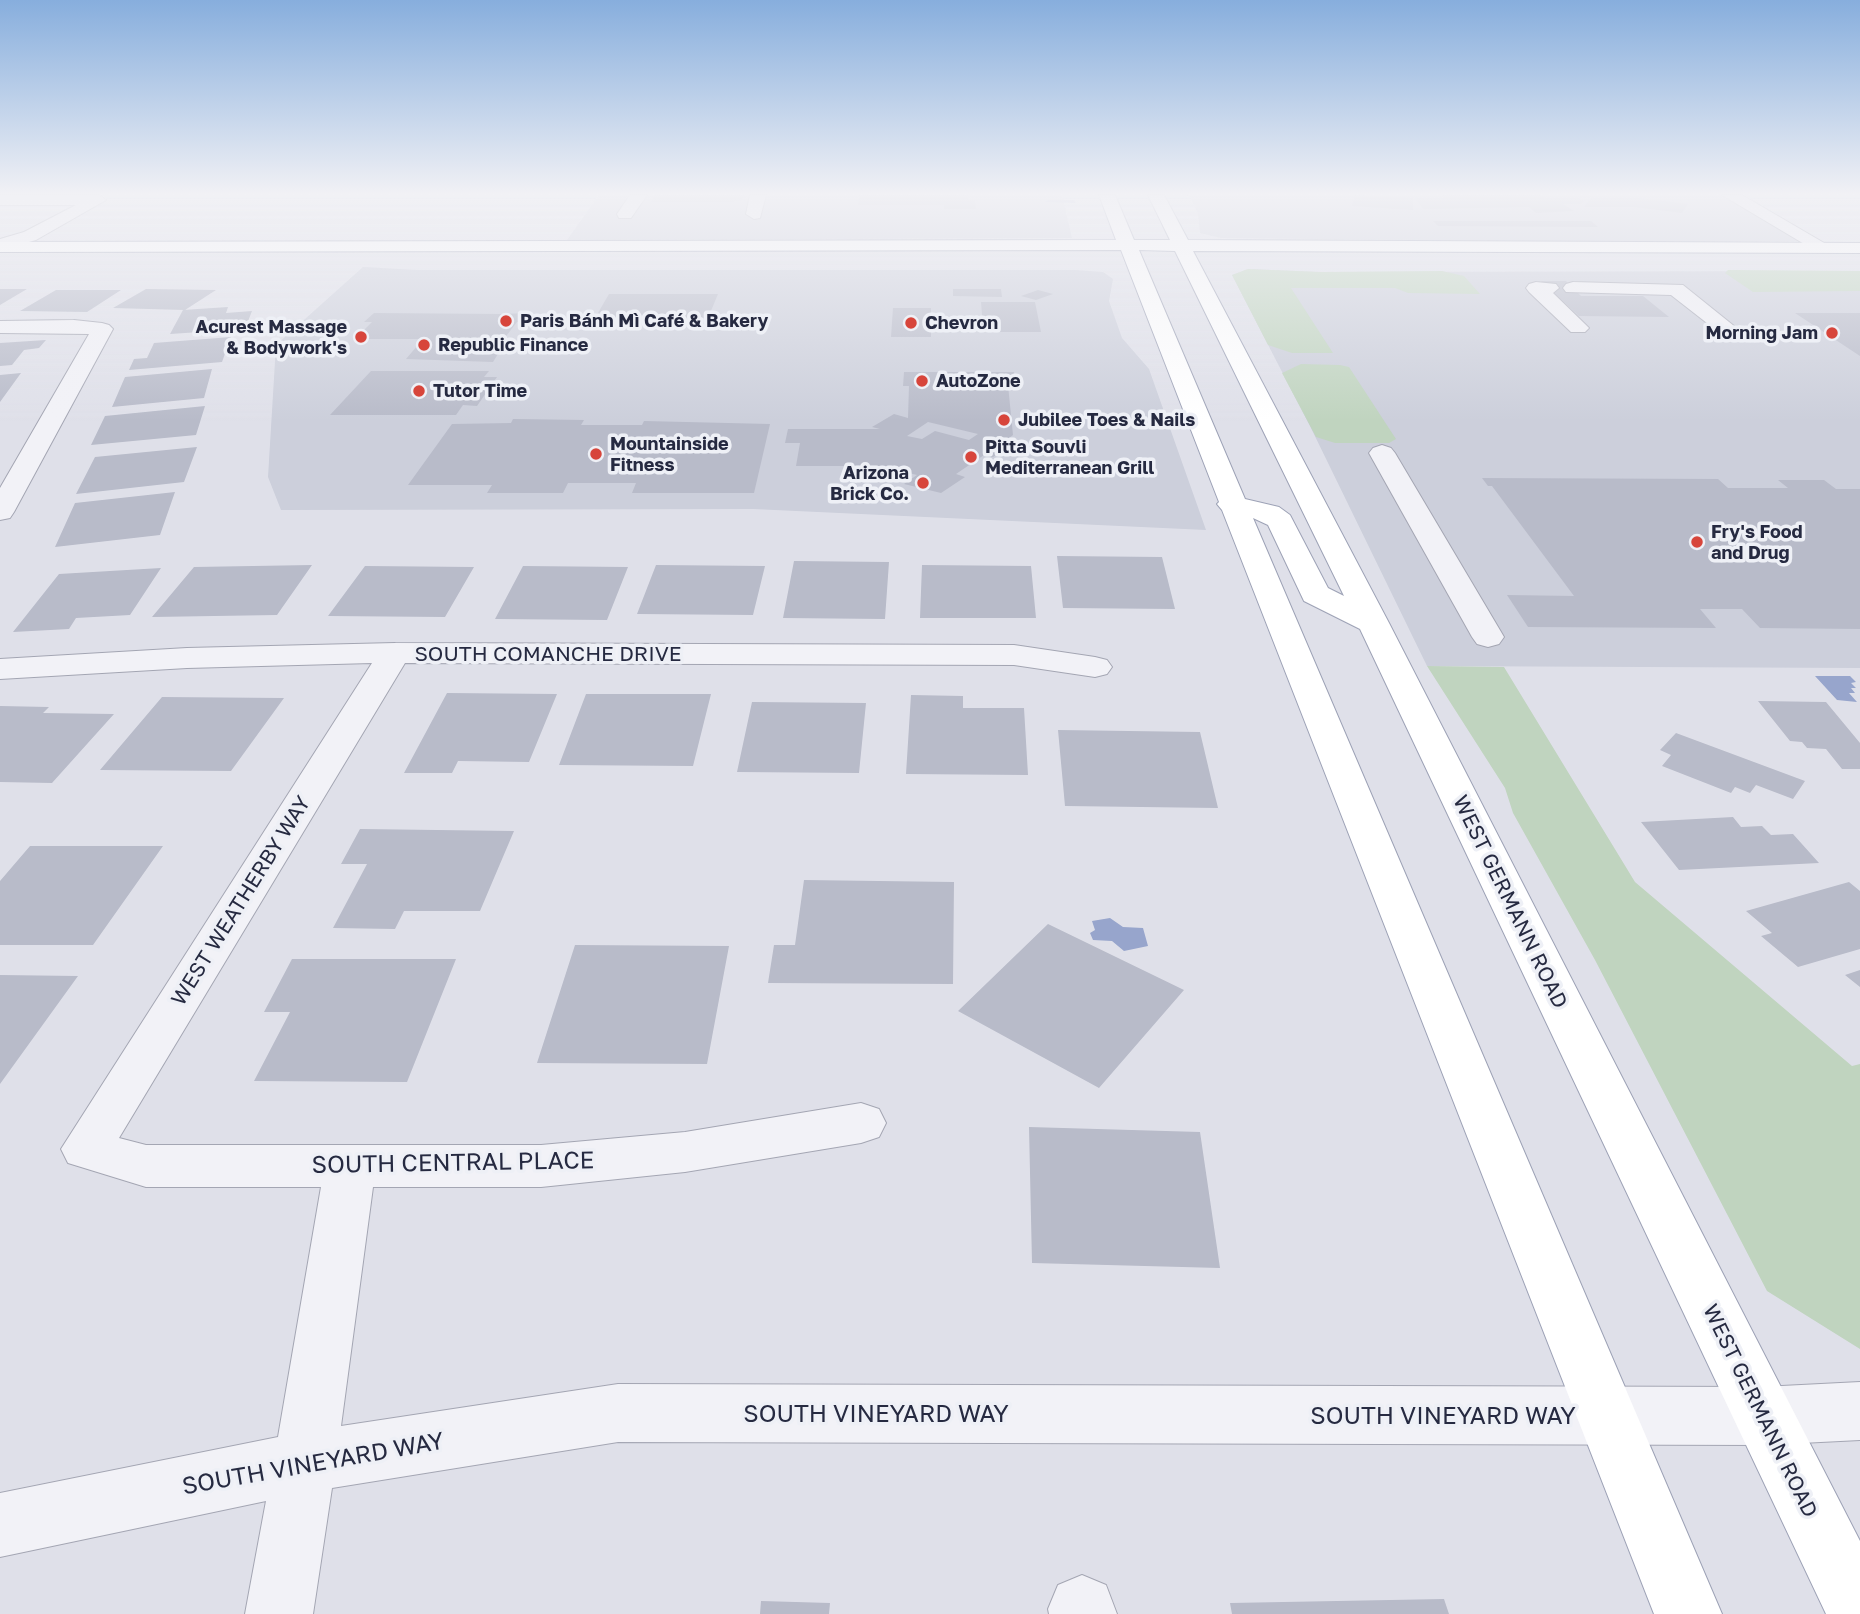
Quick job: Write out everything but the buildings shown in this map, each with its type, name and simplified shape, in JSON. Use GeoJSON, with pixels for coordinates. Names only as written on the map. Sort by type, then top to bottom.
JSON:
{"type":"FeatureCollection","features":[{"type":"Feature","properties":{"kind":"main road"},"geometry":{"type":"LineString","coordinates":[[1136,270],[1688,1614]]}},
{"type":"Feature","properties":{"kind":"main road","name":"WEST GERMANN ROAD"},"geometry":{"type":"LineString","coordinates":[[1195,270],[1373,623],[1860,1612]]}},
{"type":"Feature","properties":{"kind":"main road"},"geometry":{"type":"LineString","coordinates":[[1231,504],[1269,513],[1280,521],[1315,594],[1373,623]]}},
{"type":"Feature","properties":{"kind":"street"},"geometry":{"type":"LineString","coordinates":[[1549,288],[1535,288],[1578,328]]}},
{"type":"Feature","properties":{"kind":"street"},"geometry":{"type":"LineString","coordinates":[[1573,288],[1676,289],[1728,330]]}},
{"type":"Feature","properties":{"kind":"street"},"geometry":{"type":"LineString","coordinates":[[0,327],[74,326],[102,329],[0,512]]}},
{"type":"Feature","properties":{"kind":"street"},"geometry":{"type":"LineString","coordinates":[[1382,453],[1488,637]]}},
{"type":"Feature","properties":{"kind":"street","name":"SOUTH COMANCHE DRIVE"},"geometry":{"type":"LineString","coordinates":[[0,669],[187,658],[395,653],[1014,655],[1095,667]]}},
{"type":"Feature","properties":{"kind":"street","name":"WEST WEATHERBY WAY"},"geometry":{"type":"LineString","coordinates":[[86,1149],[395,653]]}},
{"type":"Feature","properties":{"kind":"street","name":"SOUTH CENTRAL PLACE"},"geometry":{"type":"LineString","coordinates":[[86,1149],[146,1166],[541,1166],[685,1152],[861,1123]]}},
{"type":"Feature","properties":{"kind":"street"},"geometry":{"type":"LineString","coordinates":[[279,1614],[350,1166]]}},
{"type":"Feature","properties":{"kind":"street"},"geometry":{"type":"LineString","coordinates":[[1762,1416],[1860,1411]]}},
{"type":"Feature","properties":{"kind":"street","name":"SOUTH VINEYARD WAY"},"geometry":{"type":"LineString","coordinates":[[0,1525],[305,1462],[618,1413],[1762,1416]]}},
{"type":"Feature","properties":{"kind":"shaded area"},"geometry":{"type":"Polygon","coordinates":[[[359,270],[1103,272],[1113,279],[1109,301],[1122,338],[1149,369],[1206,530],[753,509],[281,510],[268,477],[276,345],[359,270]]]}},
{"type":"Feature","properties":{"kind":"shaded area"},"geometry":{"type":"Polygon","coordinates":[[[1244,270],[1860,271],[1860,668],[1427,666],[1310,426],[1232,275],[1244,270]]]}},
{"type":"Feature","properties":{"kind":"green space"},"geometry":{"type":"Polygon","coordinates":[[[1244,270],[1442,271],[1464,276],[1480,294],[1408,293],[1395,288],[1291,288],[1333,353],[1292,353],[1268,345],[1232,275],[1244,270]]]}},
{"type":"Feature","properties":{"kind":"green space"},"geometry":{"type":"Polygon","coordinates":[[[1728,270],[1860,271],[1860,291],[1753,292],[1725,273],[1728,270]]]}},
{"type":"Feature","properties":{"kind":"green space"},"geometry":{"type":"Polygon","coordinates":[[[1301,364],[1349,367],[1396,439],[1389,443],[1335,443],[1316,437],[1282,373],[1301,364]]]}},
{"type":"Feature","properties":{"kind":"green space"},"geometry":{"type":"Polygon","coordinates":[[[1427,666],[1504,667],[1635,882],[1852,1066],[1860,1064],[1860,1349],[1767,1291],[1595,960],[1513,813],[1505,788],[1427,666]]]}},
{"type":"Feature","properties":{"kind":"water"},"geometry":{"type":"Polygon","coordinates":[[[1815,676],[1850,676],[1856,682],[1851,683],[1856,688],[1851,688],[1855,693],[1849,693],[1857,702],[1837,700],[1815,676]]]}},
{"type":"Feature","properties":{"kind":"water"},"geometry":{"type":"Polygon","coordinates":[[[1110,918],[1123,927],[1143,928],[1148,946],[1124,951],[1112,941],[1093,940],[1090,933],[1095,930],[1092,921],[1110,918]]]}},
{"type":"Feature","properties":{"kind":"place","name":"Paris Bánh Mì Café & Bakery"},"geometry":{"type":"Point","coordinates":[506,321]}},
{"type":"Feature","properties":{"kind":"place","name":"Chevron"},"geometry":{"type":"Point","coordinates":[911,323]}},
{"type":"Feature","properties":{"kind":"place","name":"Morning Jam"},"geometry":{"type":"Point","coordinates":[1832,333]}},
{"type":"Feature","properties":{"kind":"place","name":"Acurest Massage & Bodywork's"},"geometry":{"type":"Point","coordinates":[361,337]}},
{"type":"Feature","properties":{"kind":"place","name":"Republic Finance"},"geometry":{"type":"Point","coordinates":[424,345]}},
{"type":"Feature","properties":{"kind":"place","name":"AutoZone"},"geometry":{"type":"Point","coordinates":[922,381]}},
{"type":"Feature","properties":{"kind":"place","name":"Tutor Time"},"geometry":{"type":"Point","coordinates":[419,391]}},
{"type":"Feature","properties":{"kind":"place","name":"Jubilee Toes & Nails"},"geometry":{"type":"Point","coordinates":[1004,420]}},
{"type":"Feature","properties":{"kind":"place","name":"Mountainside Fitness"},"geometry":{"type":"Point","coordinates":[596,454]}},
{"type":"Feature","properties":{"kind":"place","name":"Pitta Souvli Mediterranean Grill"},"geometry":{"type":"Point","coordinates":[971,457]}},
{"type":"Feature","properties":{"kind":"place","name":"Arizona Brick Co."},"geometry":{"type":"Point","coordinates":[923,483]}},
{"type":"Feature","properties":{"kind":"place","name":"Fry's Food and Drug"},"geometry":{"type":"Point","coordinates":[1697,542]}}]}
